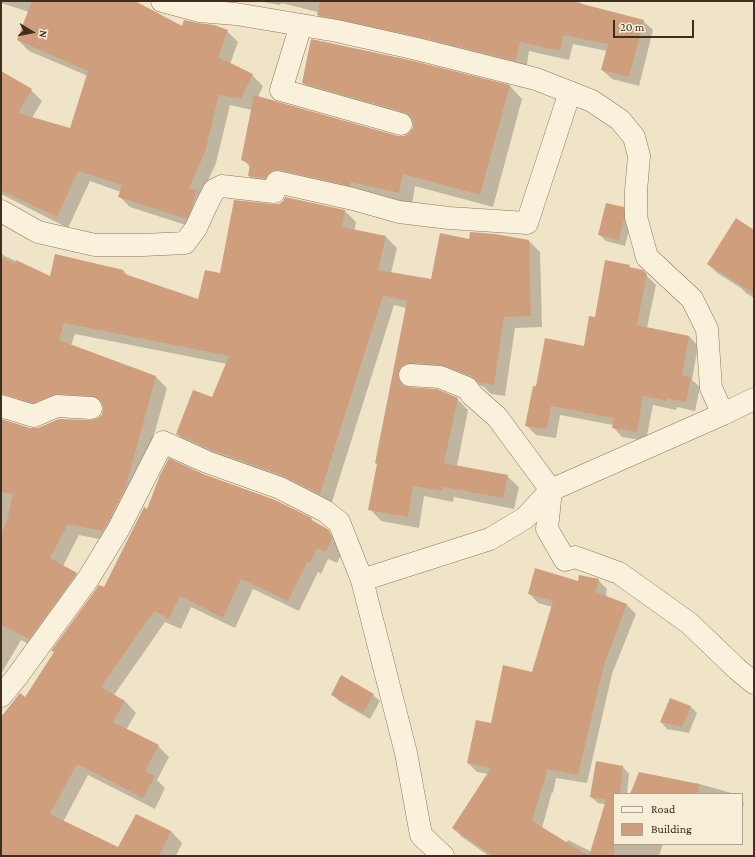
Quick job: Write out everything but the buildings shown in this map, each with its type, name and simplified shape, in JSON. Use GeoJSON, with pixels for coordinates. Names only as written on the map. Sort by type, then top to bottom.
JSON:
{"type":"FeatureCollection","features":[{"type":"Feature","properties":{"kind":"street"},"geometry":{"type":"LineString","coordinates":[[162,1],[199,12],[238,7],[301,25],[337,31],[410,47],[536,79],[592,101],[620,120],[634,137],[639,156],[636,192],[636,217],[647,257],[692,299],[707,329],[711,388],[723,414]]}},
{"type":"Feature","properties":{"kind":"street"},"geometry":{"type":"LineString","coordinates":[[301,25],[281,90],[400,124]]}},
{"type":"Feature","properties":{"kind":"street"},"geometry":{"type":"LineString","coordinates":[[1,211],[38,232],[95,244],[143,245],[185,243],[196,228],[204,208],[214,190],[222,186],[274,192],[277,182],[354,199],[399,212],[449,218],[527,223],[570,92]]}},
{"type":"Feature","properties":{"kind":"street"},"geometry":{"type":"LineString","coordinates":[[410,374],[440,377],[467,388],[472,395],[497,417],[551,490],[547,529],[565,560],[574,557],[619,573],[689,623],[737,669],[754,683]]}},
{"type":"Feature","properties":{"kind":"street"},"geometry":{"type":"LineString","coordinates":[[362,580],[490,539],[525,518],[551,490],[754,399]]}},
{"type":"Feature","properties":{"kind":"street"},"geometry":{"type":"LineString","coordinates":[[1,406],[34,416],[57,406],[91,408]]}},
{"type":"Feature","properties":{"kind":"street"},"geometry":{"type":"LineString","coordinates":[[1,696],[16,678],[88,579],[118,530],[163,442],[207,462],[280,488],[325,511],[339,522],[362,580],[406,753],[421,835],[443,856]]}}]}
